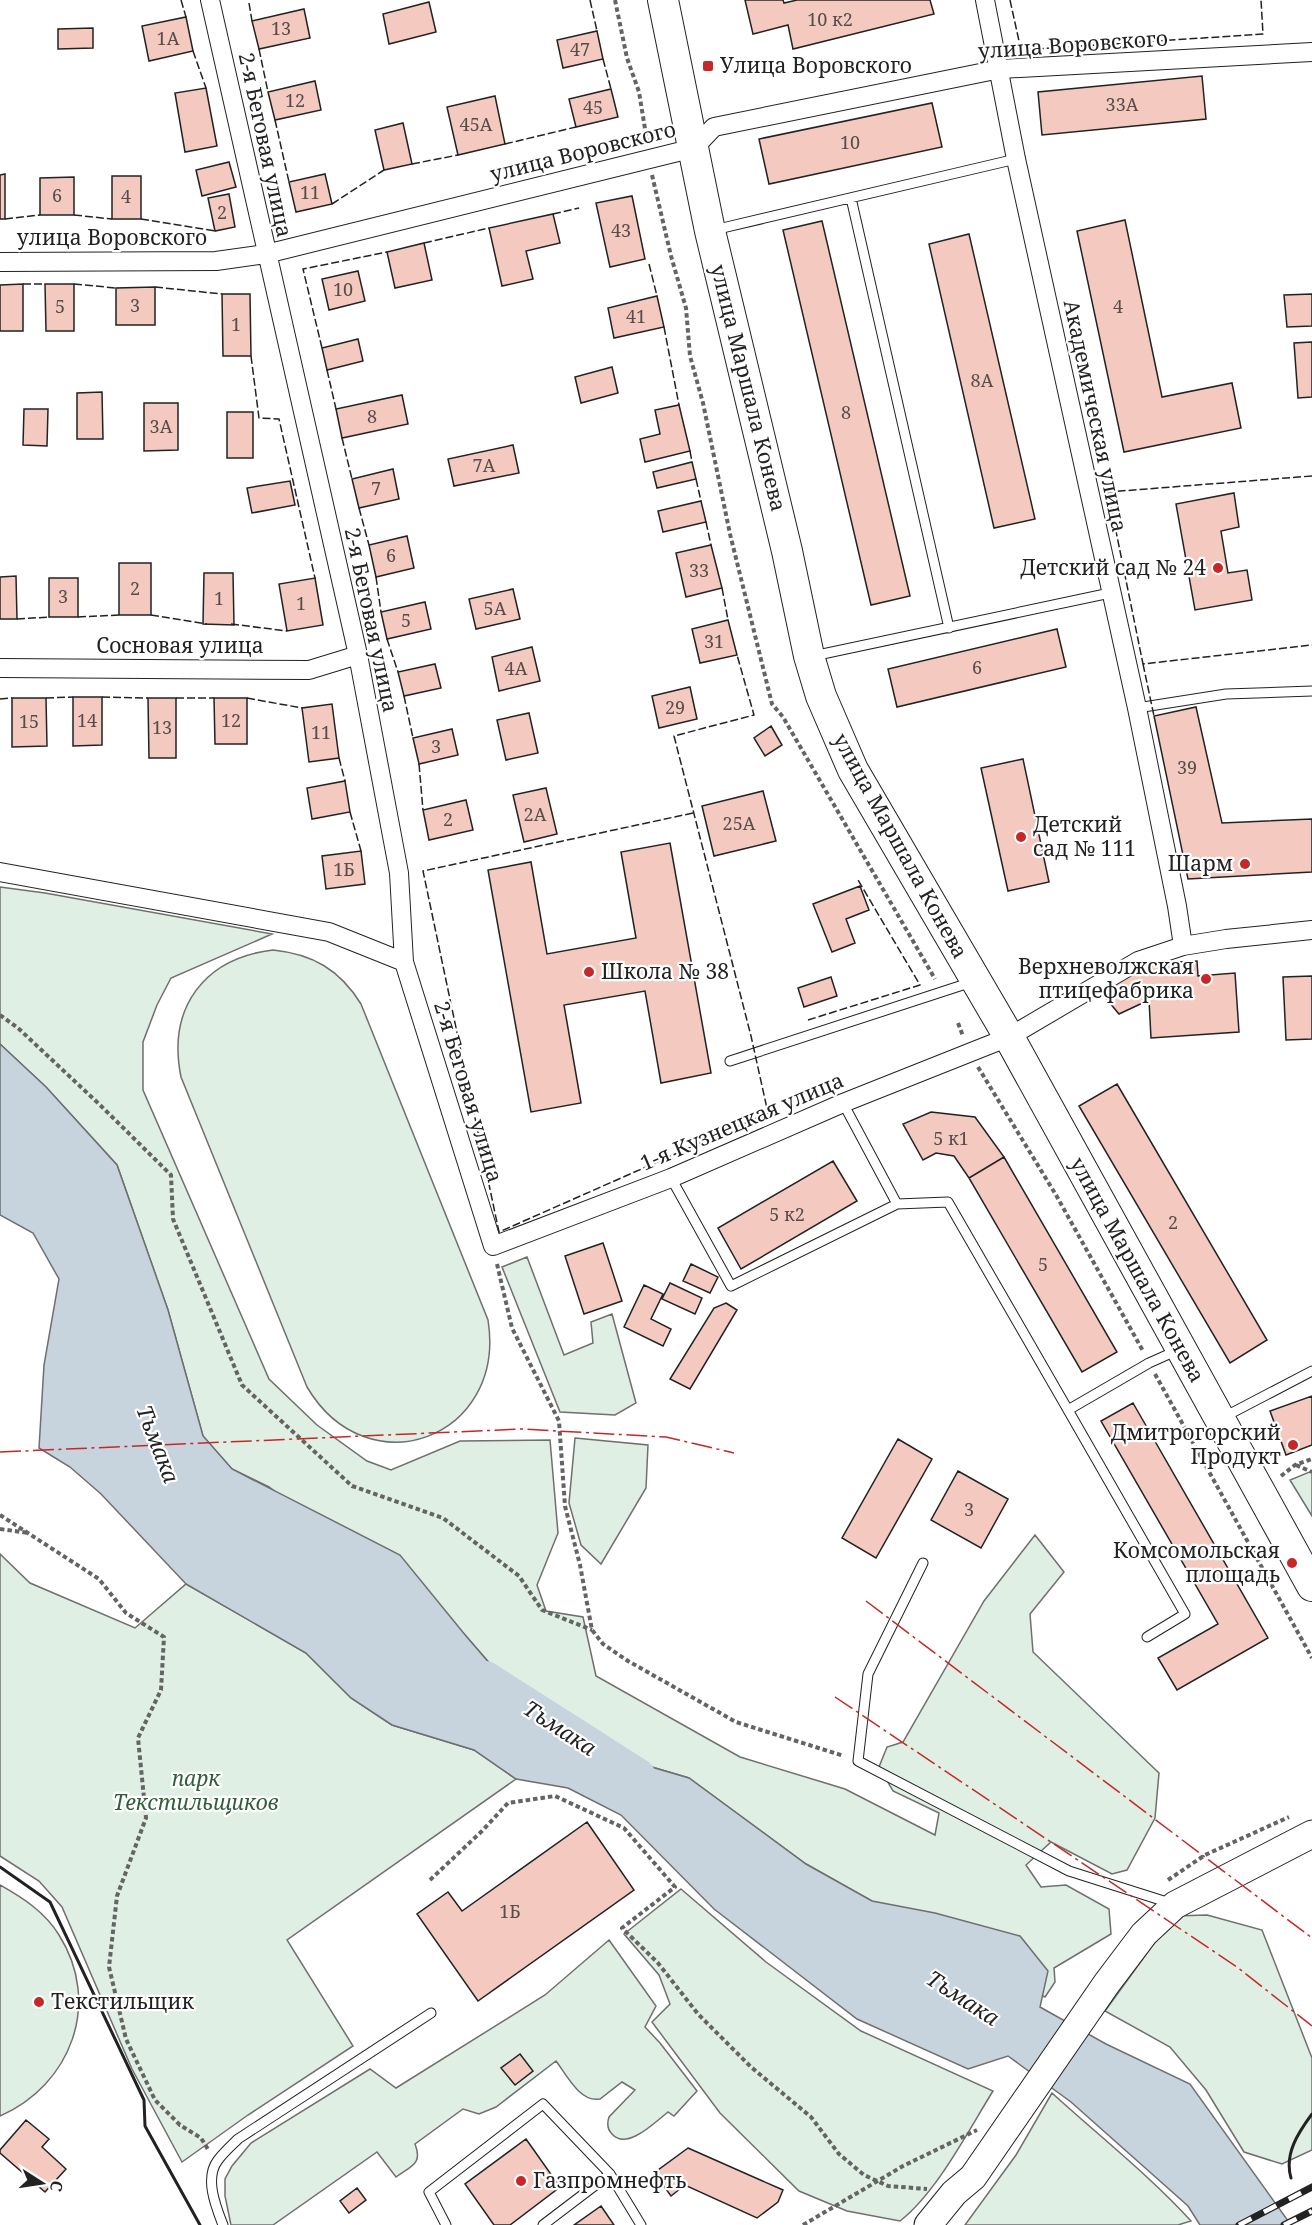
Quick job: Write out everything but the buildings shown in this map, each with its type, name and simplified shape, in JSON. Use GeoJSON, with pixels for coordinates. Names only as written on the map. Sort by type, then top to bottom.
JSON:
{"type":"FeatureCollection","features":[{"type":"Feature","properties":{"kind":"main road","name":"улица Маршала Конева"},"geometry":{"type":"LineString","coordinates":[[663,0],[710,231],[787,551],[809,656],[821,696],[853,770],[1009,1037],[1312,1586]]}},
{"type":"Feature","properties":{"kind":"main road"},"geometry":{"type":"LineString","coordinates":[[928,2225],[964,2185],[1144,1934],[1175,1905],[1312,1834]]}},
{"type":"Feature","properties":{"kind":"street","name":"2-я Беговая улица"},"geometry":{"type":"LineString","coordinates":[[210,0],[358,655],[399,873],[404,962],[493,1246]]}},
{"type":"Feature","properties":{"kind":"street","name":"Академическая улица"},"geometry":{"type":"LineString","coordinates":[[985,0],[1016,159],[1137,708],[1183,946]]}},
{"type":"Feature","properties":{"kind":"street","name":"улица Воровского"},"geometry":{"type":"LineString","coordinates":[[0,261],[216,261],[266,254],[694,148],[714,127],[1000,69],[1312,52]]}},
{"type":"Feature","properties":{"kind":"street","name":"Сосновая улица"},"geometry":{"type":"LineString","coordinates":[[0,668],[309,670],[358,655]]}},
{"type":"Feature","properties":{"kind":"street"},"geometry":{"type":"LineString","coordinates":[[0,872],[329,932],[404,962]]}},
{"type":"Feature","properties":{"kind":"street","name":"1-я Кузнецкая улица"},"geometry":{"type":"LineString","coordinates":[[493,1246],[671,1178],[843,1103],[1009,1037],[1138,961],[1183,946],[1312,930]]}},
{"type":"Feature","properties":{"kind":"lane"},"geometry":{"type":"LineString","coordinates":[[710,231],[736,223],[1016,159]]}},
{"type":"Feature","properties":{"kind":"lane"},"geometry":{"type":"LineString","coordinates":[[851,198],[949,628]]}},
{"type":"Feature","properties":{"kind":"lane"},"geometry":{"type":"LineString","coordinates":[[809,656],[1110,593]]}},
{"type":"Feature","properties":{"kind":"lane"},"geometry":{"type":"LineString","coordinates":[[1137,708],[1226,694],[1312,692]]}},
{"type":"Feature","properties":{"kind":"lane"},"geometry":{"type":"LineString","coordinates":[[730,1061],[975,981]]}},
{"type":"Feature","properties":{"kind":"lane"},"geometry":{"type":"LineString","coordinates":[[843,1103],[897,1204]]}},
{"type":"Feature","properties":{"kind":"lane"},"geometry":{"type":"LineString","coordinates":[[671,1178],[731,1286],[897,1204],[948,1202],[1185,1614],[1147,1637]]}},
{"type":"Feature","properties":{"kind":"lane"},"geometry":{"type":"LineString","coordinates":[[1068,1410],[1149,1363],[1180,1348]]}},
{"type":"Feature","properties":{"kind":"lane"},"geometry":{"type":"LineString","coordinates":[[1219,1419],[1312,1371]]}},
{"type":"Feature","properties":{"kind":"lane"},"geometry":{"type":"LineString","coordinates":[[923,1563],[868,1674],[858,1761],[1069,1871],[1175,1905]]}},
{"type":"Feature","properties":{"kind":"lane"},"geometry":{"type":"LineString","coordinates":[[224,2225],[214,2200],[212,2181],[216,2162],[238,2139],[431,2013]]}},
{"type":"Feature","properties":{"kind":"lane"},"geometry":{"type":"LineString","coordinates":[[446,2225],[429,2192],[543,2103],[610,2174],[641,2225]]}},
{"type":"Feature","properties":{"kind":"lane"},"geometry":{"type":"LineString","coordinates":[[543,2225],[610,2174]]}},
{"type":"Feature","properties":{"kind":"path"},"geometry":{"type":"LineString","coordinates":[[615,0],[627,58],[639,92],[649,159],[671,256],[686,308],[690,356],[703,403],[729,534],[772,704],[789,727],[942,992]]}},
{"type":"Feature","properties":{"kind":"path"},"geometry":{"type":"LineString","coordinates":[[0,1015],[18,1028],[171,1175],[173,1219],[242,1385],[352,1486],[443,1518],[519,1576],[542,1610],[592,1630]]}},
{"type":"Feature","properties":{"kind":"path"},"geometry":{"type":"LineString","coordinates":[[958,1023],[969,1053],[1056,1195],[1312,1658]]}},
{"type":"Feature","properties":{"kind":"path"},"geometry":{"type":"LineString","coordinates":[[493,1246],[512,1328],[559,1421],[565,1506],[580,1564],[592,1630],[603,1644],[628,1661],[736,1722],[858,1761]]}},
{"type":"Feature","properties":{"kind":"path"},"geometry":{"type":"LineString","coordinates":[[1281,1476],[1295,1465],[1312,1459]]}},
{"type":"Feature","properties":{"kind":"path"},"geometry":{"type":"LineString","coordinates":[[1295,1465],[1312,1472]]}},
{"type":"Feature","properties":{"kind":"path"},"geometry":{"type":"LineString","coordinates":[[0,1515],[99,1579],[126,1612],[164,1637],[161,1690],[138,1738],[146,1818],[117,1896],[109,1967],[126,2039],[155,2100],[180,2125],[201,2138],[216,2162]]}},
{"type":"Feature","properties":{"kind":"path"},"geometry":{"type":"LineString","coordinates":[[0,1528],[31,1534]]}},
{"type":"Feature","properties":{"kind":"path"},"geometry":{"type":"LineString","coordinates":[[430,1880],[483,1831],[508,1803],[555,1796],[624,1828],[675,1887],[622,1928],[658,1963],[698,2014],[751,2067],[811,2117],[839,2154],[864,2175],[888,2186],[964,2185]]}},
{"type":"Feature","properties":{"kind":"path"},"geometry":{"type":"LineString","coordinates":[[803,2225],[903,2166],[978,2129]]}},
{"type":"Feature","properties":{"kind":"green space"},"geometry":{"type":"Polygon","coordinates":[[[0,887],[272,934],[171,978],[157,1005],[143,1042],[143,1090],[269,1379],[317,1425],[367,1461],[391,1470],[460,1441],[550,1440],[558,1533],[537,1585],[546,1611],[583,1617],[596,1676],[740,1757],[845,1789],[935,1835],[939,1813],[893,1791],[879,1767],[887,1747],[903,1742],[984,1601],[1035,1535],[1064,1572],[1030,1614],[1033,1652],[1159,1773],[1155,1818],[1127,1870],[1112,1874],[1051,1842],[1026,1865],[1041,1887],[1066,1885],[1109,1909],[1111,1934],[1054,1968],[1055,1982],[1045,1997],[893,1931],[872,1901],[806,1864],[689,1778],[591,1749],[529,1709],[466,1636],[269,1487],[232,1469],[203,1436],[168,1310],[117,1165],[46,1087],[0,1044],[0,887]]]}},
{"type":"Feature","properties":{"kind":"green space"},"geometry":{"type":"Polygon","coordinates":[[[273,950],[301,955],[324,966],[344,982],[361,1004],[488,1320],[488,1361],[476,1395],[455,1420],[427,1436],[396,1442],[364,1437],[333,1419],[307,1387],[181,1077],[178,1052],[180,1029],[186,1009],[196,991],[210,976],[228,964],[249,955],[273,950]]]}},
{"type":"Feature","properties":{"kind":"green space"},"geometry":{"type":"Polygon","coordinates":[[[527,1257],[564,1355],[593,1343],[591,1322],[612,1314],[636,1403],[615,1415],[560,1412],[502,1267],[527,1257]]]}},
{"type":"Feature","properties":{"kind":"green space"},"geometry":{"type":"Polygon","coordinates":[[[575,1438],[648,1445],[646,1488],[601,1564],[581,1545],[569,1503],[575,1438]]]}},
{"type":"Feature","properties":{"kind":"green space"},"geometry":{"type":"Polygon","coordinates":[[[1312,1471],[1312,1516],[1290,1480],[1312,1471]]]}},
{"type":"Feature","properties":{"kind":"green space","name":"парк Текстильщиков"},"geometry":{"type":"Polygon","coordinates":[[[0,1554],[30,1583],[135,1628],[186,1584],[306,1653],[351,1698],[392,1725],[474,1750],[516,1779],[287,1940],[353,2046],[248,2115],[182,2162],[132,2069],[62,1907],[39,1881],[0,1856],[0,1554]]]}},
{"type":"Feature","properties":{"kind":"green space","name":"Текстильщик"},"geometry":{"type":"Polygon","coordinates":[[[0,1885],[33,1906],[59,1935],[72,1961],[78,1988],[78,2014],[72,2039],[61,2063],[45,2084],[25,2102],[0,2116],[0,1885]]]}},
{"type":"Feature","properties":{"kind":"green space"},"geometry":{"type":"Polygon","coordinates":[[[681,1889],[766,1962],[861,2031],[993,2091],[939,2178],[914,2209],[900,2221],[847,2211],[799,2191],[720,2113],[652,2022],[670,2004],[659,1975],[624,1934],[681,1889]]]}},
{"type":"Feature","properties":{"kind":"green space"},"geometry":{"type":"Polygon","coordinates":[[[1207,1915],[1262,1930],[1312,2058],[1312,2150],[1282,2164],[1244,2152],[1206,2090],[1170,2047],[1105,2011],[1174,1916],[1207,1915]]]}},
{"type":"Feature","properties":{"kind":"green space"},"geometry":{"type":"Polygon","coordinates":[[[609,1940],[656,2006],[645,2027],[697,2091],[674,2116],[668,2112],[641,2133],[625,2139],[618,2138],[609,2130],[609,2117],[635,2090],[622,2082],[600,2099],[586,2097],[574,2086],[556,2061],[496,2107],[479,2114],[463,2109],[415,2144],[418,2156],[414,2164],[396,2177],[377,2152],[273,2225],[231,2225],[225,2196],[225,2179],[232,2166],[251,2143],[370,2069],[396,2088],[545,1995],[609,1940]]]}},
{"type":"Feature","properties":{"kind":"green space"},"geometry":{"type":"Polygon","coordinates":[[[1052,2093],[1141,2171],[1191,2221],[1178,2225],[965,2225],[1016,2155],[1052,2093]]]}},
{"type":"Feature","properties":{"kind":"water"},"geometry":{"type":"Polygon","coordinates":[[[0,1044],[46,1087],[117,1165],[168,1310],[203,1436],[232,1469],[400,1555],[529,1709],[590,1749],[689,1778],[806,1864],[872,1901],[935,1913],[1020,1936],[1048,1971],[1040,2007],[1106,2044],[1190,2084],[1291,2225],[1200,2225],[1188,2206],[1071,2102],[1008,2056],[968,2069],[857,2019],[714,1909],[621,1815],[568,1788],[516,1779],[474,1750],[392,1725],[351,1698],[306,1653],[186,1584],[101,1494],[70,1467],[39,1448],[44,1365],[59,1279],[33,1233],[0,1215],[0,1044]]]}},
{"type":"Feature","properties":{"kind":"waterway","name":"Тьмака"},"geometry":{"type":"LineString","coordinates":[[485,1680],[637,1777]]}},
{"type":"Feature","properties":{"kind":"railway"},"geometry":{"type":"LineString","coordinates":[[1239,2225],[1312,2187]]}},
{"type":"Feature","properties":{"kind":"railway"},"geometry":{"type":"LineString","coordinates":[[1284,2225],[1312,2211]]}},
{"type":"Feature","properties":{"kind":"fence"},"geometry":{"type":"LineString","coordinates":[[181,0],[186,17]]}},
{"type":"Feature","properties":{"kind":"fence"},"geometry":{"type":"LineString","coordinates":[[590,0],[597,31]]}},
{"type":"Feature","properties":{"kind":"fence"},"geometry":{"type":"LineString","coordinates":[[1010,0],[1021,50],[1263,34],[1261,0]]}},
{"type":"Feature","properties":{"kind":"fence"},"geometry":{"type":"LineString","coordinates":[[249,3],[252,21]]}},
{"type":"Feature","properties":{"kind":"fence"},"geometry":{"type":"LineString","coordinates":[[259,49],[268,92]]}},
{"type":"Feature","properties":{"kind":"fence"},"geometry":{"type":"LineString","coordinates":[[193,51],[206,88]]}},
{"type":"Feature","properties":{"kind":"fence"},"geometry":{"type":"LineString","coordinates":[[603,59],[611,89]]}},
{"type":"Feature","properties":{"kind":"fence"},"geometry":{"type":"LineString","coordinates":[[275,120],[289,182]]}},
{"type":"Feature","properties":{"kind":"fence"},"geometry":{"type":"LineString","coordinates":[[505,144],[576,127]]}},
{"type":"Feature","properties":{"kind":"fence"},"geometry":{"type":"LineString","coordinates":[[412,164],[458,155]]}},
{"type":"Feature","properties":{"kind":"fence"},"geometry":{"type":"LineString","coordinates":[[332,204],[384,170]]}},
{"type":"Feature","properties":{"kind":"fence"},"geometry":{"type":"LineString","coordinates":[[553,214],[579,208]]}},
{"type":"Feature","properties":{"kind":"fence"},"geometry":{"type":"LineString","coordinates":[[5,219],[40,215]]}},
{"type":"Feature","properties":{"kind":"fence"},"geometry":{"type":"LineString","coordinates":[[74,215],[112,219]]}},
{"type":"Feature","properties":{"kind":"fence"},"geometry":{"type":"LineString","coordinates":[[141,219],[215,231]]}},
{"type":"Feature","properties":{"kind":"fence"},"geometry":{"type":"LineString","coordinates":[[424,243],[489,228]]}},
{"type":"Feature","properties":{"kind":"fence"},"geometry":{"type":"LineString","coordinates":[[322,348],[303,269],[387,252]]}},
{"type":"Feature","properties":{"kind":"fence"},"geometry":{"type":"LineString","coordinates":[[649,264],[657,296]]}},
{"type":"Feature","properties":{"kind":"fence"},"geometry":{"type":"LineString","coordinates":[[23,284],[45,284]]}},
{"type":"Feature","properties":{"kind":"fence"},"geometry":{"type":"LineString","coordinates":[[74,284],[116,288]]}},
{"type":"Feature","properties":{"kind":"fence"},"geometry":{"type":"LineString","coordinates":[[155,287],[222,294]]}},
{"type":"Feature","properties":{"kind":"fence"},"geometry":{"type":"LineString","coordinates":[[664,327],[679,405]]}},
{"type":"Feature","properties":{"kind":"fence"},"geometry":{"type":"LineString","coordinates":[[251,356],[259,418],[279,419],[315,578]]}},
{"type":"Feature","properties":{"kind":"fence"},"geometry":{"type":"LineString","coordinates":[[327,370],[336,409]]}},
{"type":"Feature","properties":{"kind":"fence"},"geometry":{"type":"LineString","coordinates":[[342,438],[352,479]]}},
{"type":"Feature","properties":{"kind":"fence"},"geometry":{"type":"LineString","coordinates":[[690,451],[692,462]]}},
{"type":"Feature","properties":{"kind":"fence"},"geometry":{"type":"LineString","coordinates":[[1312,476],[1108,492],[1143,664],[1312,645]]}},
{"type":"Feature","properties":{"kind":"fence"},"geometry":{"type":"LineString","coordinates":[[696,479],[701,501]]}},
{"type":"Feature","properties":{"kind":"fence"},"geometry":{"type":"LineString","coordinates":[[359,508],[369,545]]}},
{"type":"Feature","properties":{"kind":"fence"},"geometry":{"type":"LineString","coordinates":[[706,522],[711,545]]}},
{"type":"Feature","properties":{"kind":"fence"},"geometry":{"type":"LineString","coordinates":[[376,577],[381,612]]}},
{"type":"Feature","properties":{"kind":"fence"},"geometry":{"type":"LineString","coordinates":[[722,588],[728,620]]}},
{"type":"Feature","properties":{"kind":"fence"},"geometry":{"type":"LineString","coordinates":[[78,617],[119,615]]}},
{"type":"Feature","properties":{"kind":"fence"},"geometry":{"type":"LineString","coordinates":[[151,615],[207,624]]}},
{"type":"Feature","properties":{"kind":"fence"},"geometry":{"type":"LineString","coordinates":[[17,619],[49,617]]}},
{"type":"Feature","properties":{"kind":"fence"},"geometry":{"type":"LineString","coordinates":[[231,624],[287,631]]}},
{"type":"Feature","properties":{"kind":"fence"},"geometry":{"type":"LineString","coordinates":[[387,639],[398,672]]}},
{"type":"Feature","properties":{"kind":"fence"},"geometry":{"type":"LineString","coordinates":[[693,813],[423,871],[499,1232],[768,1113],[751,1036],[674,736],[754,715],[737,655]]}},
{"type":"Feature","properties":{"kind":"fence"},"geometry":{"type":"LineString","coordinates":[[1143,664],[1154,716]]}},
{"type":"Feature","properties":{"kind":"fence"},"geometry":{"type":"LineString","coordinates":[[404,696],[413,738]]}},
{"type":"Feature","properties":{"kind":"fence"},"geometry":{"type":"LineString","coordinates":[[46,698],[73,697]]}},
{"type":"Feature","properties":{"kind":"fence"},"geometry":{"type":"LineString","coordinates":[[102,697],[148,698]]}},
{"type":"Feature","properties":{"kind":"fence"},"geometry":{"type":"LineString","coordinates":[[0,699],[12,698]]}},
{"type":"Feature","properties":{"kind":"fence"},"geometry":{"type":"LineString","coordinates":[[176,698],[214,698]]}},
{"type":"Feature","properties":{"kind":"fence"},"geometry":{"type":"LineString","coordinates":[[247,698],[302,708]]}},
{"type":"Feature","properties":{"kind":"fence"},"geometry":{"type":"LineString","coordinates":[[339,758],[345,781]]}},
{"type":"Feature","properties":{"kind":"fence"},"geometry":{"type":"LineString","coordinates":[[419,764],[423,810]]}},
{"type":"Feature","properties":{"kind":"fence"},"geometry":{"type":"LineString","coordinates":[[350,812],[361,851]]}},
{"type":"Feature","properties":{"kind":"fence"},"geometry":{"type":"LineString","coordinates":[[808,1020],[920,985],[858,880]]}},
{"type":"Feature","properties":{"kind":"wall"},"geometry":{"type":"LineString","coordinates":[[0,1867],[50,1902],[144,2100],[145,2126],[200,2225]]}},
{"type":"Feature","properties":{"kind":"wall"},"geometry":{"type":"LineString","coordinates":[[1291,2178],[1289,2169],[1291,2152],[1297,2136],[1312,2114]]}},
{"type":"Feature","properties":{"kind":"power"},"geometry":{"type":"LineString","coordinates":[[0,1452],[522,1429],[666,1437],[734,1453]]}},
{"type":"Feature","properties":{"kind":"power"},"geometry":{"type":"LineString","coordinates":[[866,1601],[1312,1938]]}},
{"type":"Feature","properties":{"kind":"power"},"geometry":{"type":"LineString","coordinates":[[835,1697],[1237,1967],[1312,2026]]}},
{"type":"Feature","properties":{"kind":"place","name":"Улица Воровского"},"geometry":{"type":"Point","coordinates":[708,66]}},
{"type":"Feature","properties":{"kind":"place","name":"Детский сад № 24"},"geometry":{"type":"Point","coordinates":[1218,568]}},
{"type":"Feature","properties":{"kind":"place","name":"Детский сад № 111"},"geometry":{"type":"Point","coordinates":[1021,837]}},
{"type":"Feature","properties":{"kind":"place","name":"Шарм"},"geometry":{"type":"Point","coordinates":[1245,864]}},
{"type":"Feature","properties":{"kind":"place","name":"Школа № 38"},"geometry":{"type":"Point","coordinates":[589,972]}},
{"type":"Feature","properties":{"kind":"place","name":"Верхневолжская птицефабрика"},"geometry":{"type":"Point","coordinates":[1206,979]}},
{"type":"Feature","properties":{"kind":"place","name":"Дмитрогорский Продукт"},"geometry":{"type":"Point","coordinates":[1293,1445]}},
{"type":"Feature","properties":{"kind":"place","name":"Комсомольская площадь"},"geometry":{"type":"Point","coordinates":[1292,1563]}},
{"type":"Feature","properties":{"kind":"place","name":"Текстильщик"},"geometry":{"type":"Point","coordinates":[39,2002]}},
{"type":"Feature","properties":{"kind":"place","name":"Газпромнефть"},"geometry":{"type":"Point","coordinates":[521,2181]}}]}
